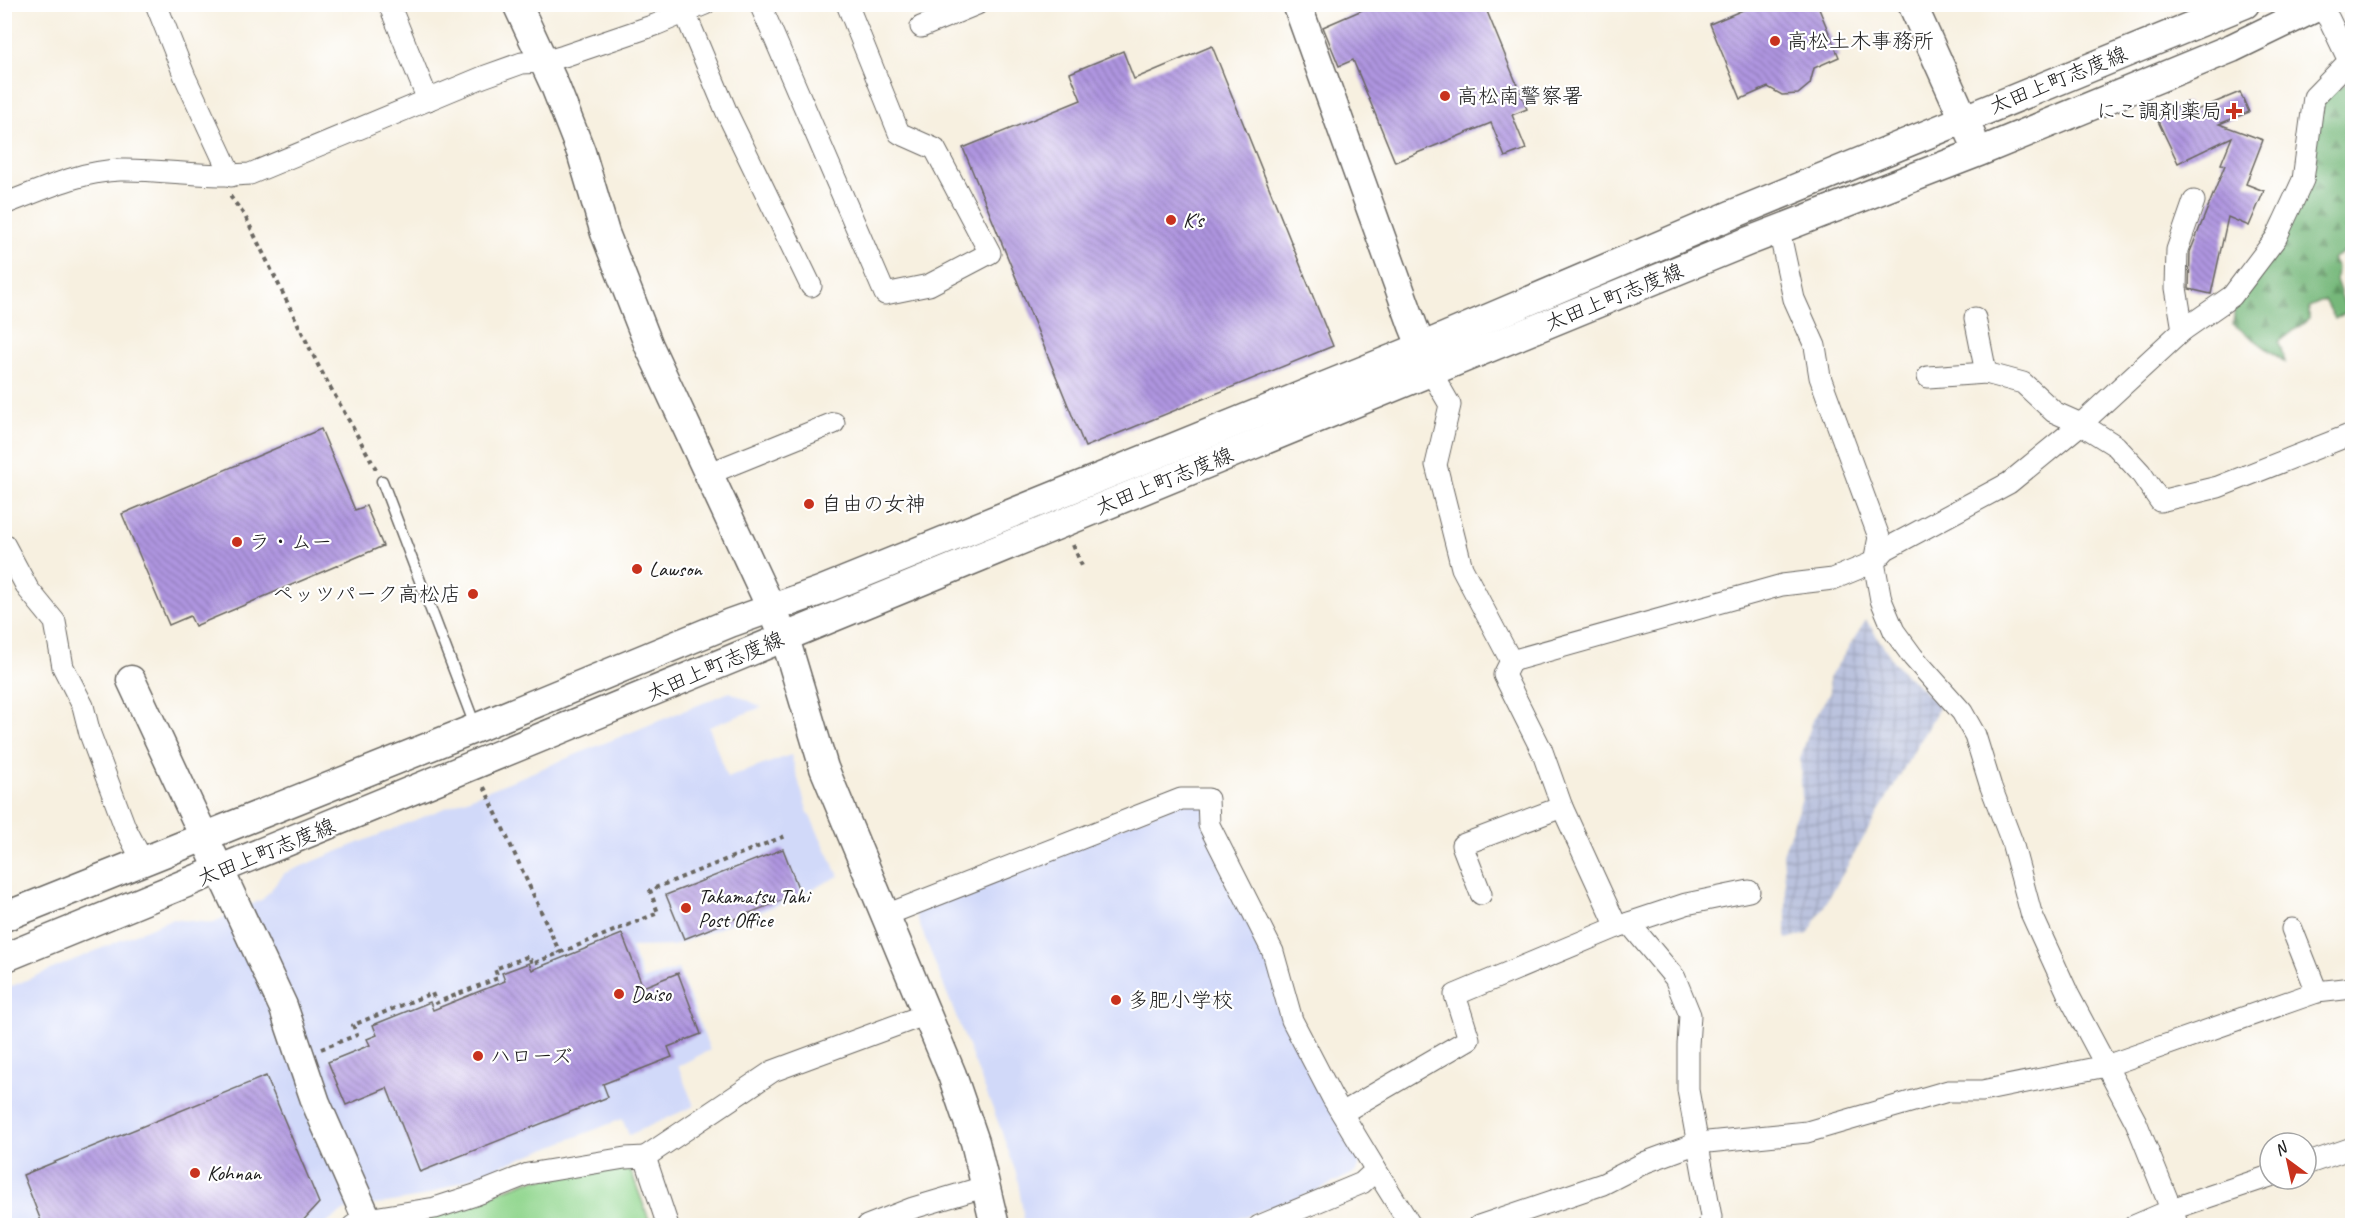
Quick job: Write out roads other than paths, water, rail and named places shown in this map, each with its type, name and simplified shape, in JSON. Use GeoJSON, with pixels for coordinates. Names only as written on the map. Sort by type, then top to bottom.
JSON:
{"type":"FeatureCollection","features":[{"type":"Feature","properties":{"kind":"main road"},"geometry":{"type":"LineString","coordinates":[[517,4],[581,152],[605,233],[627,293],[785,638],[824,768],[952,1075],[975,1142],[995,1226]]}},
{"type":"Feature","properties":{"kind":"main road"},"geometry":{"type":"LineString","coordinates":[[1297,4],[1426,359]]}},
{"type":"Feature","properties":{"kind":"main road"},"geometry":{"type":"LineString","coordinates":[[1912,4],[1979,152]]}},
{"type":"Feature","properties":{"kind":"main road","name":"太田上町志度線"},"geometry":{"type":"LineString","coordinates":[[4,958],[785,638],[1426,359],[1738,212],[2245,4]]}},
{"type":"Feature","properties":{"kind":"main road","name":"太田上町志度線"},"geometry":{"type":"LineString","coordinates":[[4,917],[476,728],[730,623],[820,591],[1426,359],[1779,230],[1979,152],[2232,48],[2320,5]]}},
{"type":"Feature","properties":{"kind":"main road"},"geometry":{"type":"LineString","coordinates":[[1738,212],[1749,241]]}},
{"type":"Feature","properties":{"kind":"main road"},"geometry":{"type":"LineString","coordinates":[[131,680],[283,1006],[360,1222]]}},
{"type":"Feature","properties":{"kind":"street"},"geometry":{"type":"LineString","coordinates":[[156,4],[223,176]]}},
{"type":"Feature","properties":{"kind":"street"},"geometry":{"type":"LineString","coordinates":[[389,4],[428,100]]}},
{"type":"Feature","properties":{"kind":"street"},"geometry":{"type":"LineString","coordinates":[[760,4],[885,294],[929,285],[990,253],[935,148],[899,133],[847,4]]}},
{"type":"Feature","properties":{"kind":"street"},"geometry":{"type":"LineString","coordinates":[[921,27],[977,4]]}},
{"type":"Feature","properties":{"kind":"street"},"geometry":{"type":"LineString","coordinates":[[1709,1226],[1711,1217],[1688,1090],[1690,1015],[1676,978],[1623,925],[1562,807],[1542,750],[1504,675],[1511,661],[1782,585],[1833,579],[1874,562],[1886,549],[2010,483],[2081,424],[2183,330],[2232,296],[2276,238],[2303,180],[2314,97],[2351,60],[2320,5]]}},
{"type":"Feature","properties":{"kind":"street"},"geometry":{"type":"LineString","coordinates":[[4,204],[83,174],[119,170],[223,176],[250,174],[483,77],[522,63],[543,62],[655,25],[697,7],[727,113],[812,286]]}},
{"type":"Feature","properties":{"kind":"street"},"geometry":{"type":"LineString","coordinates":[[2183,330],[2176,288],[2177,250],[2194,201]]}},
{"type":"Feature","properties":{"kind":"street"},"geometry":{"type":"LineString","coordinates":[[1779,230],[1794,299],[1815,346],[1820,377],[1879,537],[1874,562],[1881,600],[1894,631],[1913,657],[1962,712],[1975,735],[1991,787],[2012,842],[2031,913],[2069,996],[2136,1122],[2174,1218]]}},
{"type":"Feature","properties":{"kind":"street"},"geometry":{"type":"LineString","coordinates":[[1975,318],[1986,373]]}},
{"type":"Feature","properties":{"kind":"street"},"geometry":{"type":"LineString","coordinates":[[1426,359],[1450,405],[1436,465],[1462,568],[1511,661]]}},
{"type":"Feature","properties":{"kind":"street"},"geometry":{"type":"LineString","coordinates":[[1928,376],[1986,373],[2023,383],[2054,412],[2081,424],[2116,446],[2140,472],[2160,501],[2218,487],[2352,435]]}},
{"type":"Feature","properties":{"kind":"street"},"geometry":{"type":"LineString","coordinates":[[708,474],[834,423]]}},
{"type":"Feature","properties":{"kind":"street"},"geometry":{"type":"LineString","coordinates":[[4,544],[28,589],[55,622],[63,667],[83,706],[90,734],[125,827],[142,860]]}},
{"type":"Feature","properties":{"kind":"street"},"geometry":{"type":"LineString","coordinates":[[886,915],[1181,799],[1208,799],[1209,825],[1273,952],[1292,1020],[1342,1113],[1411,1226]]}},
{"type":"Feature","properties":{"kind":"street"},"geometry":{"type":"LineString","coordinates":[[1481,894],[1462,845],[1562,807]]}},
{"type":"Feature","properties":{"kind":"street"},"geometry":{"type":"LineString","coordinates":[[1342,1113],[1469,1039],[1455,995],[1623,925],[1686,904],[1749,891]]}},
{"type":"Feature","properties":{"kind":"street"},"geometry":{"type":"LineString","coordinates":[[2292,929],[2317,992]]}},
{"type":"Feature","properties":{"kind":"street"},"geometry":{"type":"LineString","coordinates":[[1479,1226],[1604,1184],[1646,1162],[1698,1143],[1807,1132],[1948,1091],[1982,1091],[2106,1066],[2317,992],[2352,988]]}},
{"type":"Feature","properties":{"kind":"street"},"geometry":{"type":"LineString","coordinates":[[360,1222],[435,1208],[528,1174],[625,1158],[645,1157],[773,1071],[927,1014]]}},
{"type":"Feature","properties":{"kind":"street"},"geometry":{"type":"LineString","coordinates":[[2318,1160],[2352,1148]]}},
{"type":"Feature","properties":{"kind":"street"},"geometry":{"type":"LineString","coordinates":[[645,1157],[668,1226]]}},
{"type":"Feature","properties":{"kind":"street"},"geometry":{"type":"LineString","coordinates":[[1259,1226],[1362,1183],[1376,1170]]}},
{"type":"Feature","properties":{"kind":"street"},"geometry":{"type":"LineString","coordinates":[[2134,1226],[2174,1218],[2258,1181]]}},
{"type":"Feature","properties":{"kind":"street"},"geometry":{"type":"LineString","coordinates":[[867,1226],[913,1208],[987,1186]]}},
{"type":"Feature","properties":{"kind":"lane"},"geometry":{"type":"LineString","coordinates":[[382,481],[476,728]]}},
{"type":"Feature","properties":{"kind":"place","name":"高松土木事務所"},"geometry":{"type":"Point","coordinates":[1775,41]}},
{"type":"Feature","properties":{"kind":"place","name":"高松南警察署"},"geometry":{"type":"Point","coordinates":[1445,96]}},
{"type":"Feature","properties":{"kind":"place","name":"にこ調剤薬局"},"geometry":{"type":"Point","coordinates":[2234,111]}},
{"type":"Feature","properties":{"kind":"place","name":"K's"},"geometry":{"type":"Point","coordinates":[1171,220]}},
{"type":"Feature","properties":{"kind":"place","name":"自由の女神"},"geometry":{"type":"Point","coordinates":[809,504]}},
{"type":"Feature","properties":{"kind":"place","name":"ラ・ムー"},"geometry":{"type":"Point","coordinates":[237,542]}},
{"type":"Feature","properties":{"kind":"place","name":"Lawson"},"geometry":{"type":"Point","coordinates":[637,569]}},
{"type":"Feature","properties":{"kind":"place","name":"ペッツパーク高松店"},"geometry":{"type":"Point","coordinates":[473,594]}},
{"type":"Feature","properties":{"kind":"place","name":"Takamatsu Tahi Post Office"},"geometry":{"type":"Point","coordinates":[686,908]}},
{"type":"Feature","properties":{"kind":"place","name":"Daiso"},"geometry":{"type":"Point","coordinates":[619,994]}},
{"type":"Feature","properties":{"kind":"place","name":"多肥小学校"},"geometry":{"type":"Point","coordinates":[1116,1000]}},
{"type":"Feature","properties":{"kind":"place","name":"ハローズ"},"geometry":{"type":"Point","coordinates":[478,1056]}},
{"type":"Feature","properties":{"kind":"place","name":"Kohnan"},"geometry":{"type":"Point","coordinates":[195,1173]}}]}
